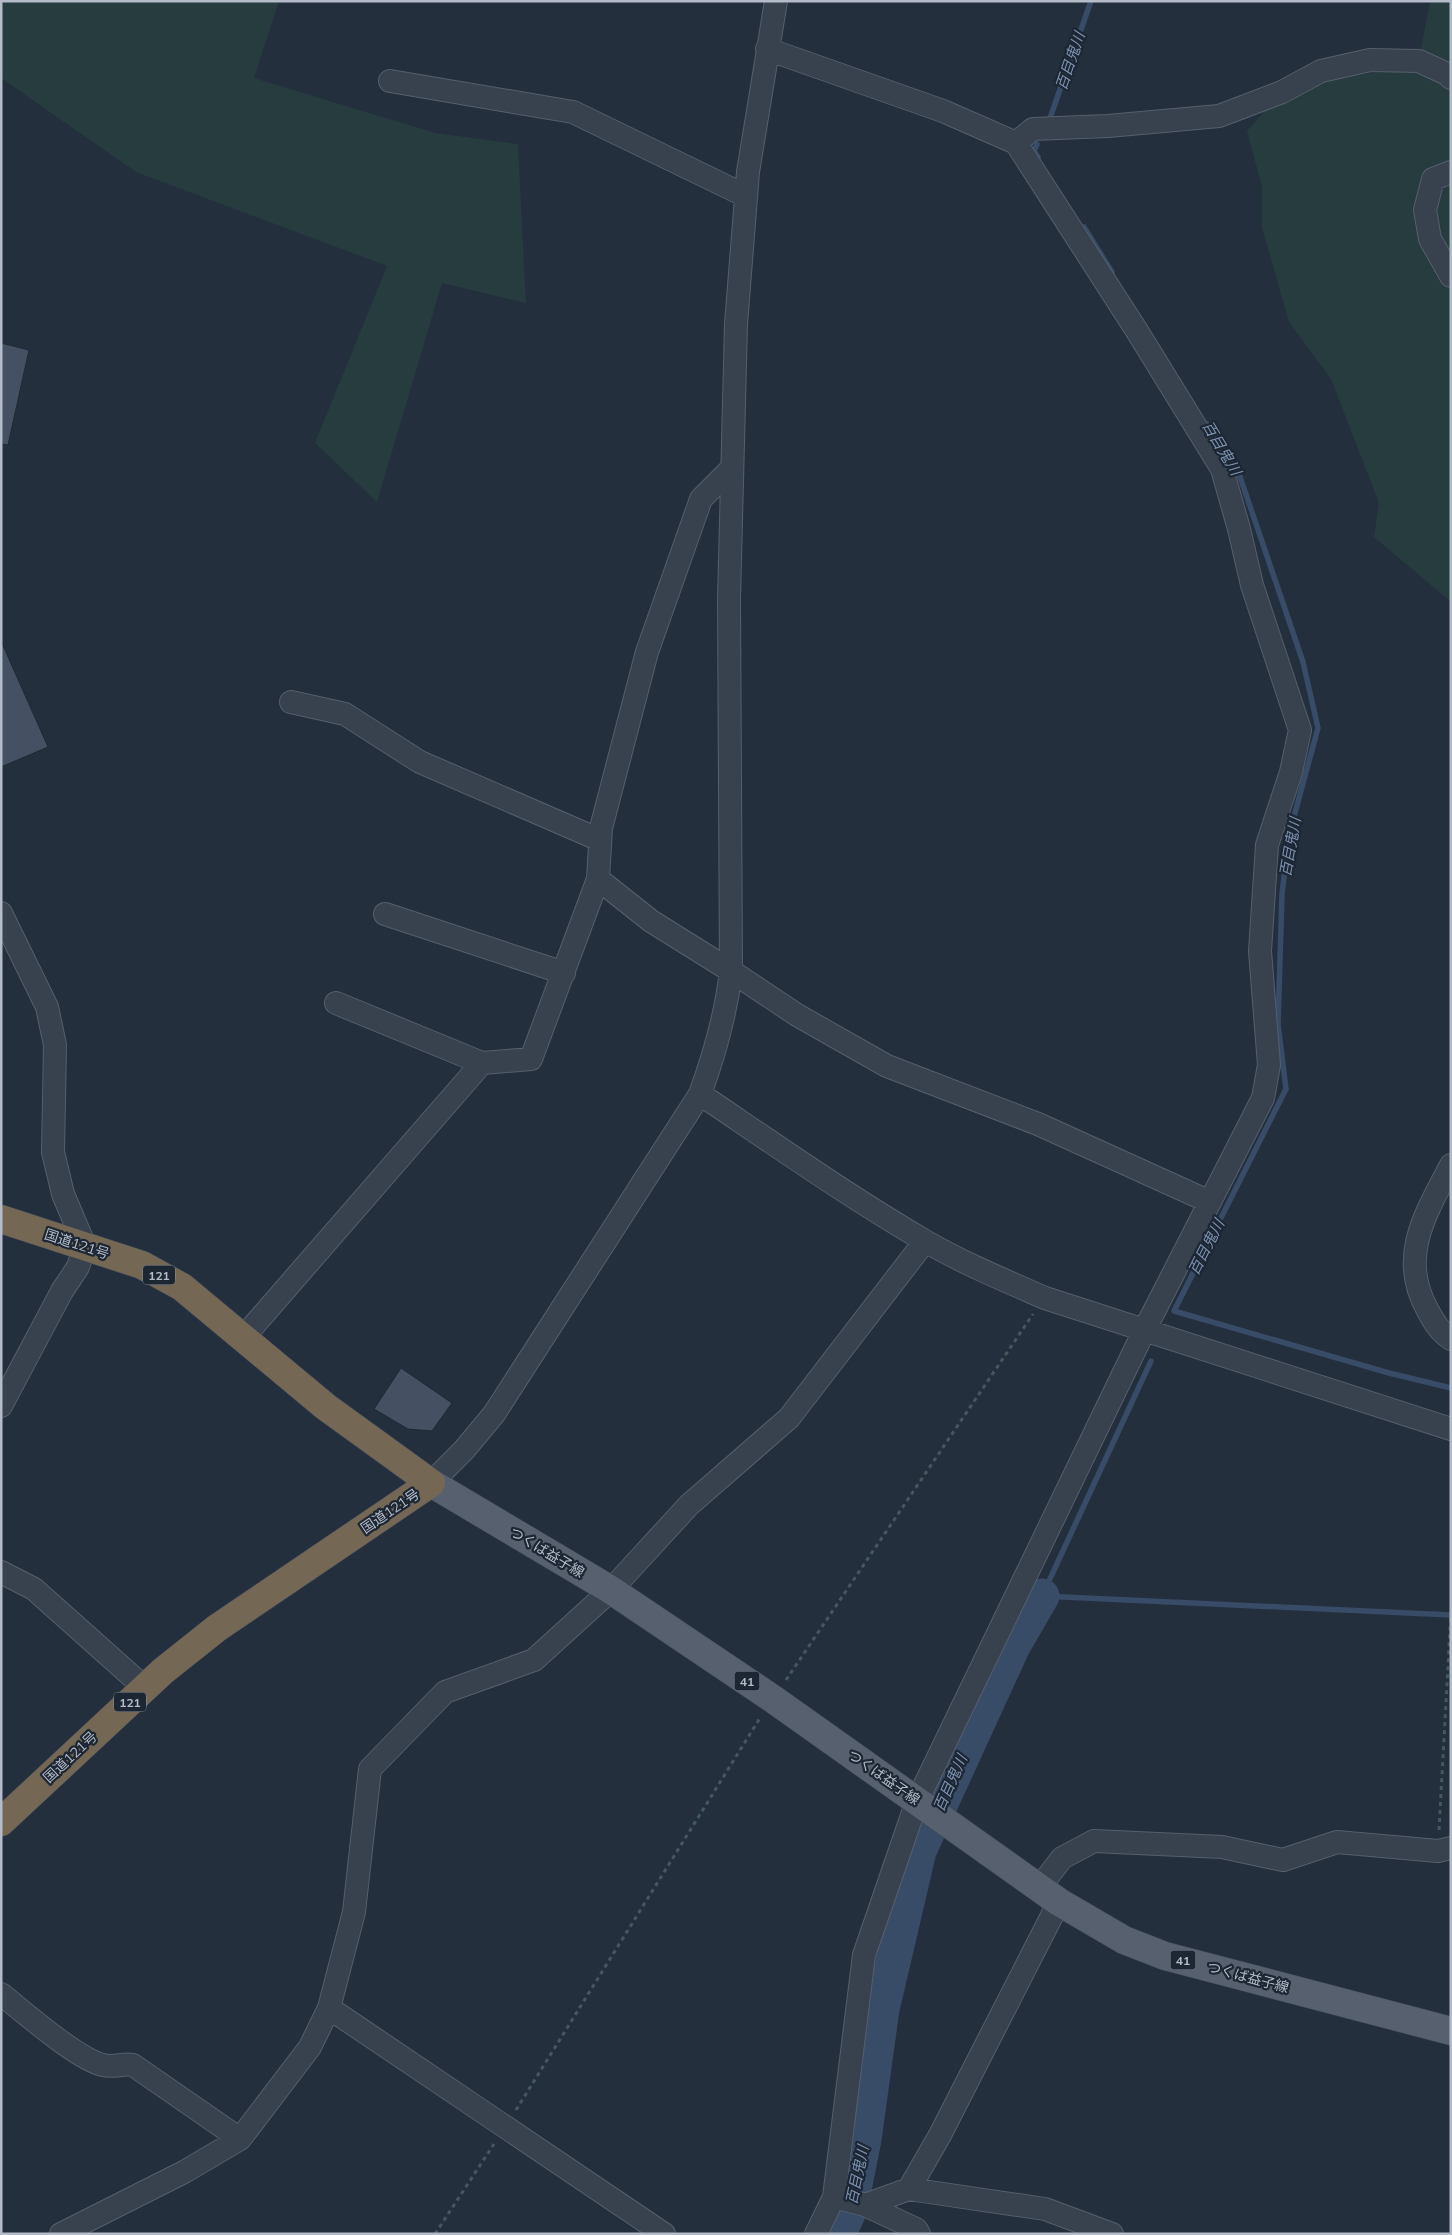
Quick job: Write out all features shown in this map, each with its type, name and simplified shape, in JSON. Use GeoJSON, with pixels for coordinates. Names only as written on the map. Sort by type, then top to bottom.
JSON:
{"type":"FeatureCollection","features":[{"type":"Feature","properties":{"kind":"highway","name":"国道121号"},"geometry":{"type":"LineString","coordinates":[[1,1220],[142,1266],[182,1287],[242,1340],[326,1407],[431,1483],[217,1628],[145,1688],[1,1822]]}},
{"type":"Feature","properties":{"kind":"main road","name":"つくば益子線"},"geometry":{"type":"LineString","coordinates":[[431,1483],[612,1590],[773,1699],[1049,1895],[1124,1940],[1165,1956],[1451,2031]]}},
{"type":"Feature","properties":{"kind":"street"},"geometry":{"type":"LineString","coordinates":[[431,1483],[464,1450],[494,1414],[700,1094],[714,1057],[726,1011],[731,970],[729,599],[736,324],[746,196],[757,109],[776,1]]}},
{"type":"Feature","properties":{"kind":"street"},"geometry":{"type":"LineString","coordinates":[[767,49],[943,111],[1016,143],[1127,315],[1222,468],[1240,530],[1252,584],[1300,730],[1291,772],[1267,845],[1264,871],[1260,951],[1269,1065],[1263,1098],[1144,1331],[864,1956],[834,2197],[816,2234]]}},
{"type":"Feature","properties":{"kind":"street"},"geometry":{"type":"LineString","coordinates":[[1016,143],[1033,129],[1108,126],[1219,116],[1282,92],[1321,71],[1370,60],[1419,61],[1447,74],[1451,78]]}},
{"type":"Feature","properties":{"kind":"street"},"geometry":{"type":"LineString","coordinates":[[390,81],[573,112],[746,196]]}},
{"type":"Feature","properties":{"kind":"street"},"geometry":{"type":"LineString","coordinates":[[1451,172],[1432,180],[1425,210],[1430,239],[1451,276]]}},
{"type":"Feature","properties":{"kind":"street"},"geometry":{"type":"LineString","coordinates":[[336,1003],[482,1063],[531,1059],[598,879],[601,828],[653,634],[701,499],[732,468]]}},
{"type":"Feature","properties":{"kind":"street"},"geometry":{"type":"LineString","coordinates":[[291,702],[345,714],[420,762],[600,840]]}},
{"type":"Feature","properties":{"kind":"street"},"geometry":{"type":"LineString","coordinates":[[598,879],[651,921],[731,970],[797,1015],[888,1066],[1038,1124],[1210,1202]]}},
{"type":"Feature","properties":{"kind":"street"},"geometry":{"type":"LineString","coordinates":[[1,913],[47,1007],[55,1045],[53,1152],[62,1194],[85,1246],[78,1267],[62,1291],[1,1406]]}},
{"type":"Feature","properties":{"kind":"street"},"geometry":{"type":"LineString","coordinates":[[385,914],[564,972]]}},
{"type":"Feature","properties":{"kind":"street"},"geometry":{"type":"LineString","coordinates":[[242,1340],[443,1111],[482,1063]]}},
{"type":"Feature","properties":{"kind":"street"},"geometry":{"type":"LineString","coordinates":[[700,1094],[816,1172],[925,1241],[981,1271],[1045,1298],[1451,1429]]}},
{"type":"Feature","properties":{"kind":"street"},"geometry":{"type":"LineString","coordinates":[[1451,1165],[1426,1213],[1416,1245],[1414,1272],[1421,1298],[1440,1332],[1451,1339]]}},
{"type":"Feature","properties":{"kind":"street"},"geometry":{"type":"LineString","coordinates":[[61,2234],[184,2172],[240,2139],[310,2047],[329,2008],[354,1912],[370,1769],[445,1692],[534,1660],[612,1590],[689,1505],[790,1418],[925,1241]]}},
{"type":"Feature","properties":{"kind":"street"},"geometry":{"type":"LineString","coordinates":[[1,1572],[34,1589],[145,1688]]}},
{"type":"Feature","properties":{"kind":"street"},"geometry":{"type":"LineString","coordinates":[[909,2189],[940,2135],[1049,1895],[1062,1858],[1094,1841],[1222,1847],[1283,1860],[1337,1842],[1444,1850]]}},
{"type":"Feature","properties":{"kind":"street"},"geometry":{"type":"LineString","coordinates":[[1,1994],[77,2053],[102,2065],[110,2066],[124,2063],[133,2065],[240,2139]]}},
{"type":"Feature","properties":{"kind":"street"},"geometry":{"type":"LineString","coordinates":[[329,2008],[664,2234]]}},
{"type":"Feature","properties":{"kind":"street"},"geometry":{"type":"LineString","coordinates":[[865,2205],[909,2189],[1045,2209],[1112,2234]]}},
{"type":"Feature","properties":{"kind":"street"},"geometry":{"type":"LineString","coordinates":[[834,2197],[865,2205],[916,2229],[919,2234]]}},
{"type":"Feature","properties":{"kind":"path"},"geometry":{"type":"LineString","coordinates":[[435,2234],[506,2127],[773,1699],[1045,1298]]}},
{"type":"Feature","properties":{"kind":"path"},"geometry":{"type":"LineString","coordinates":[[1444,1850],[1451,1611]]}},
{"type":"Feature","properties":{"kind":"green space"},"geometry":{"type":"Polygon","coordinates":[[[1,1],[279,1],[254,78],[435,133],[518,144],[526,303],[442,283],[377,502],[315,443],[387,266],[136,172],[1,78],[1,1]]]}},
{"type":"Feature","properties":{"kind":"green space"},"geometry":{"type":"Polygon","coordinates":[[[1430,1],[1451,1],[1451,602],[1374,537],[1379,503],[1331,379],[1289,322],[1262,227],[1262,187],[1247,131],[1290,82],[1383,72],[1417,71],[1430,1]]]}},
{"type":"Feature","properties":{"kind":"building"},"geometry":{"type":"Polygon","coordinates":[[[1,343],[29,350],[8,445],[1,444],[1,343]]]}},
{"type":"Feature","properties":{"kind":"building"},"geometry":{"type":"Polygon","coordinates":[[[1,641],[48,747],[1,767],[1,641]]]}},
{"type":"Feature","properties":{"kind":"building"},"geometry":{"type":"Polygon","coordinates":[[[401,1368],[452,1403],[432,1431],[408,1429],[374,1409],[401,1368]]]}},
{"type":"Feature","properties":{"kind":"waterway","name":"百目鬼川"},"geometry":{"type":"LineString","coordinates":[[1049,121],[1091,1]]}},
{"type":"Feature","properties":{"kind":"waterway","name":"百目鬼川"},"geometry":{"type":"LineString","coordinates":[[1037,144],[1034,151],[1038,157]]}},
{"type":"Feature","properties":{"kind":"waterway","name":"百目鬼川"},"geometry":{"type":"LineString","coordinates":[[1084,227],[1112,272]]}},
{"type":"Feature","properties":{"kind":"waterway","name":"百目鬼川"},"geometry":{"type":"LineString","coordinates":[[1207,424],[1238,471],[1303,662],[1318,728],[1289,835],[1282,894],[1278,1024],[1286,1089],[1174,1311],[1389,1373],[1451,1388]]}},
{"type":"Feature","properties":{"kind":"waterway"},"geometry":{"type":"LineString","coordinates":[[1151,1361],[1042,1596],[1451,1615]]}},
{"type":"Feature","properties":{"kind":"waterway","name":"百目鬼川"},"geometry":{"type":"LineString","coordinates":[[839,2234],[850,2209],[864,2139],[882,2009],[919,1851],[1013,1646],[1042,1596]]}}]}
